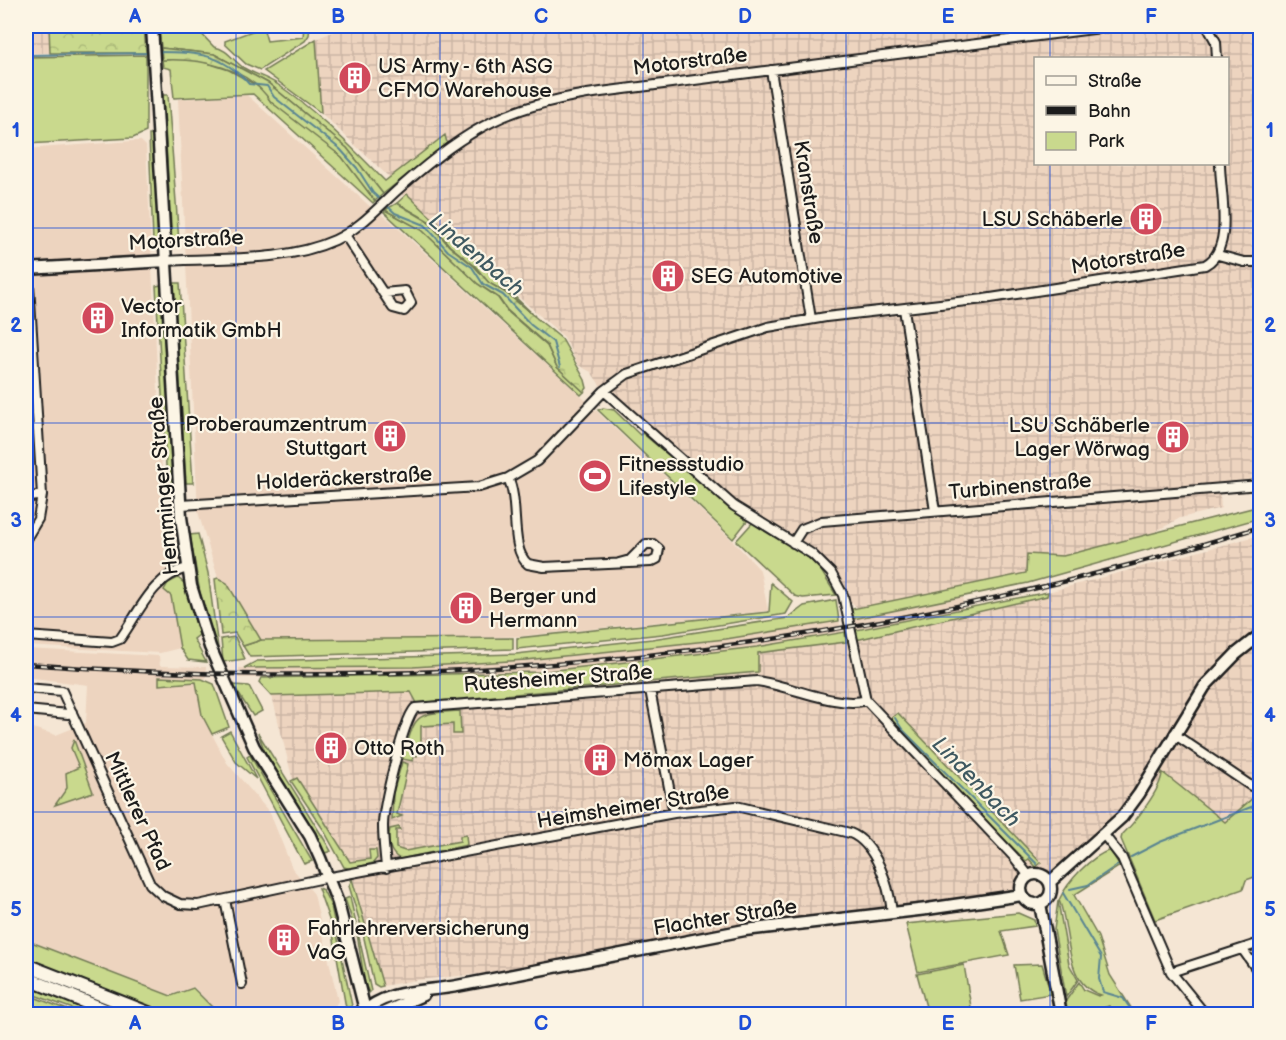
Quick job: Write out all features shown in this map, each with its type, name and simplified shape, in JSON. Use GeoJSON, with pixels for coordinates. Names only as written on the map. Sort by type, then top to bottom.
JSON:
{"type":"FeatureCollection","features":[{"type":"Feature","properties":{"kind":"main road","name":"Hemminger Straße"},"geometry":{"type":"LineString","coordinates":[[152,26],[181,505],[188,568],[210,647],[242,725],[310,836],[329,877],[340,912],[364,1013]]}},
{"type":"Feature","properties":{"kind":"main road","name":"Motorstraße"},"geometry":{"type":"LineString","coordinates":[[27,268],[167,261]]}},
{"type":"Feature","properties":{"kind":"main road"},"geometry":{"type":"LineString","coordinates":[[1050,882],[1104,835],[1139,795],[1205,686],[1236,654],[1260,635]]}},
{"type":"Feature","properties":{"kind":"main road"},"geometry":{"type":"LineString","coordinates":[[1041,874],[1050,882],[1050,895],[1040,904],[1031,904],[1022,895],[1022,884],[1029,876],[1041,874]]}},
{"type":"Feature","properties":{"kind":"main road","name":"Flachter Straße"},"geometry":{"type":"LineString","coordinates":[[364,1013],[400,994],[437,990],[745,930],[1022,895]]}},
{"type":"Feature","properties":{"kind":"main road"},"geometry":{"type":"LineString","coordinates":[[1040,904],[1061,1014]]}},
{"type":"Feature","properties":{"kind":"main road"},"geometry":{"type":"LineString","coordinates":[[26,965],[151,1014]]}},
{"type":"Feature","properties":{"kind":"main road"},"geometry":{"type":"LineString","coordinates":[[26,978],[115,1014]]}},
{"type":"Feature","properties":{"kind":"main road","name":"Flachter Straße"},"geometry":{"type":"LineString","coordinates":[[380,1014],[403,1002],[437,990]]}},
{"type":"Feature","properties":{"kind":"street","name":"Motorstraße"},"geometry":{"type":"LineString","coordinates":[[167,261],[285,254],[315,248],[345,235],[459,139],[525,107],[576,95],[1117,26]]}},
{"type":"Feature","properties":{"kind":"street"},"geometry":{"type":"LineString","coordinates":[[1207,26],[1216,42],[1217,57]]}},
{"type":"Feature","properties":{"kind":"street","name":"Kranstraße"},"geometry":{"type":"LineString","coordinates":[[771,70],[812,319]]}},
{"type":"Feature","properties":{"kind":"street","name":"Motorstraße"},"geometry":{"type":"LineString","coordinates":[[604,392],[627,374],[768,327],[1205,265],[1218,255],[1222,246],[1220,165]]}},
{"type":"Feature","properties":{"kind":"street"},"geometry":{"type":"LineString","coordinates":[[345,235],[383,293]]}},
{"type":"Feature","properties":{"kind":"street"},"geometry":{"type":"LineString","coordinates":[[1218,255],[1244,262],[1260,262]]}},
{"type":"Feature","properties":{"kind":"street"},"geometry":{"type":"LineString","coordinates":[[26,538],[38,519],[42,495],[27,268]]}},
{"type":"Feature","properties":{"kind":"street"},"geometry":{"type":"LineString","coordinates":[[904,309],[935,511]]}},
{"type":"Feature","properties":{"kind":"street"},"geometry":{"type":"LineString","coordinates":[[604,392],[734,506],[820,561],[838,585],[866,700],[1014,856],[1029,876]]}},
{"type":"Feature","properties":{"kind":"street","name":"Holderäckerstraße"},"geometry":{"type":"LineString","coordinates":[[181,505],[479,487],[508,478],[537,460],[604,392]]}},
{"type":"Feature","properties":{"kind":"street"},"geometry":{"type":"LineString","coordinates":[[508,478],[515,495],[518,548],[528,564],[544,567],[619,563],[654,561],[659,556],[659,549],[654,544],[646,544],[630,560],[619,563]]}},
{"type":"Feature","properties":{"kind":"street","name":"Turbinenstraße"},"geometry":{"type":"LineString","coordinates":[[793,543],[802,529],[814,523],[1260,485]]}},
{"type":"Feature","properties":{"kind":"street"},"geometry":{"type":"LineString","coordinates":[[26,498],[42,495]]}},
{"type":"Feature","properties":{"kind":"street"},"geometry":{"type":"LineString","coordinates":[[26,636],[112,642],[120,639],[154,587],[170,574],[188,568]]}},
{"type":"Feature","properties":{"kind":"street","name":"Rutesheimer Straße"},"geometry":{"type":"LineString","coordinates":[[386,868],[383,824],[386,797],[406,726],[415,708],[757,681],[778,684],[852,704],[866,700]]}},
{"type":"Feature","properties":{"kind":"street","name":"Mittlerer Pfad"},"geometry":{"type":"LineString","coordinates":[[26,688],[63,691],[150,884],[163,896],[180,904],[198,904],[329,877]]}},
{"type":"Feature","properties":{"kind":"street"},"geometry":{"type":"LineString","coordinates":[[650,690],[674,813]]}},
{"type":"Feature","properties":{"kind":"street"},"geometry":{"type":"LineString","coordinates":[[26,711],[68,714],[72,712]]}},
{"type":"Feature","properties":{"kind":"street"},"geometry":{"type":"LineString","coordinates":[[1174,735],[1251,786],[1260,786]]}},
{"type":"Feature","properties":{"kind":"street","name":"Heimsheimer Straße"},"geometry":{"type":"LineString","coordinates":[[329,877],[674,813],[736,806],[749,807],[854,835],[869,848],[887,888],[892,912]]}},
{"type":"Feature","properties":{"kind":"street"},"geometry":{"type":"LineString","coordinates":[[1104,835],[1122,858],[1172,972],[1205,1014]]}},
{"type":"Feature","properties":{"kind":"street"},"geometry":{"type":"LineString","coordinates":[[225,900],[242,984]]}},
{"type":"Feature","properties":{"kind":"street"},"geometry":{"type":"LineString","coordinates":[[1172,972],[1260,944]]}},
{"type":"Feature","properties":{"kind":"street"},"geometry":{"type":"LineString","coordinates":[[1243,950],[1260,974]]}},
{"type":"Feature","properties":{"kind":"shaded area"},"geometry":{"type":"Polygon","coordinates":[[[26,26],[49,26],[50,53],[26,53],[26,26]]]}},
{"type":"Feature","properties":{"kind":"shaded area"},"geometry":{"type":"Polygon","coordinates":[[[346,26],[1260,26],[1260,478],[1219,483],[1221,508],[1180,518],[1153,533],[1063,556],[1027,555],[1026,573],[858,608],[843,595],[838,585],[791,534],[753,518],[604,391],[591,372],[578,365],[564,337],[397,190],[390,178],[321,113],[316,39],[346,26]]]}},
{"type":"Feature","properties":{"kind":"shaded area"},"geometry":{"type":"Polygon","coordinates":[[[247,95],[375,211],[387,218],[584,399],[733,541],[760,570],[768,611],[523,636],[398,641],[261,640],[227,583],[218,578],[198,512],[178,99],[247,95]]]}},
{"type":"Feature","properties":{"kind":"shaded area"},"geometry":{"type":"Polygon","coordinates":[[[141,141],[146,146],[163,492],[169,563],[164,590],[171,596],[180,648],[160,653],[26,646],[26,149],[141,141]]]}},
{"type":"Feature","properties":{"kind":"shaded area"},"geometry":{"type":"Polygon","coordinates":[[[1260,535],[1260,796],[1254,797],[1225,822],[1161,781],[1130,801],[1048,874],[1027,874],[1018,883],[1015,894],[745,930],[556,967],[416,980],[383,986],[353,879],[292,777],[272,696],[411,692],[417,703],[758,673],[757,653],[852,641],[1047,596],[1048,592],[1260,535]]]}},
{"type":"Feature","properties":{"kind":"shaded area"},"geometry":{"type":"Polygon","coordinates":[[[963,597],[962,609],[856,630],[853,619],[963,597]]]}},
{"type":"Feature","properties":{"kind":"shaded area"},"geometry":{"type":"Polygon","coordinates":[[[839,621],[842,633],[757,647],[539,672],[238,678],[239,668],[413,667],[839,621]]]}},
{"type":"Feature","properties":{"kind":"shaded area"},"geometry":{"type":"Polygon","coordinates":[[[26,649],[159,656],[160,666],[206,667],[206,678],[202,679],[159,677],[196,682],[202,715],[227,763],[270,813],[292,868],[314,894],[338,1001],[330,1014],[219,1014],[194,987],[170,995],[26,939],[26,726],[56,735],[86,723],[88,685],[26,677],[26,649]]]}},
{"type":"Feature","properties":{"kind":"green space"},"geometry":{"type":"Polygon","coordinates":[[[49,26],[144,26],[146,53],[50,53],[49,26]]]}},
{"type":"Feature","properties":{"kind":"green space"},"geometry":{"type":"Polygon","coordinates":[[[159,26],[194,26],[214,47],[227,53],[244,68],[277,84],[306,106],[385,181],[445,135],[447,143],[383,194],[347,148],[268,83],[214,54],[161,48],[159,26]]]}},
{"type":"Feature","properties":{"kind":"green space"},"geometry":{"type":"Polygon","coordinates":[[[304,26],[310,26],[309,35],[305,41],[260,70],[246,64],[225,44],[225,41],[263,27],[267,41],[303,37],[304,26]]]}},
{"type":"Feature","properties":{"kind":"green space"},"geometry":{"type":"Polygon","coordinates":[[[316,39],[321,113],[264,71],[316,39]]]}},
{"type":"Feature","properties":{"kind":"green space"},"geometry":{"type":"Polygon","coordinates":[[[161,48],[214,54],[268,83],[347,148],[383,194],[375,201],[342,157],[271,102],[250,80],[207,63],[162,60],[161,48]]]}},
{"type":"Feature","properties":{"kind":"green space"},"geometry":{"type":"Polygon","coordinates":[[[146,55],[146,132],[133,138],[26,144],[26,57],[146,55]]]}},
{"type":"Feature","properties":{"kind":"green space"},"geometry":{"type":"Polygon","coordinates":[[[192,58],[229,70],[263,89],[271,102],[295,118],[342,157],[375,201],[373,203],[253,94],[174,98],[171,69],[163,67],[162,60],[192,58]]]}},
{"type":"Feature","properties":{"kind":"green space"},"geometry":{"type":"Polygon","coordinates":[[[163,95],[168,95],[179,242],[172,242],[163,95]]]}},
{"type":"Feature","properties":{"kind":"green space"},"geometry":{"type":"Polygon","coordinates":[[[149,135],[154,135],[159,242],[153,242],[149,135]]]}},
{"type":"Feature","properties":{"kind":"green space"},"geometry":{"type":"Polygon","coordinates":[[[407,194],[535,316],[506,292],[489,283],[475,266],[450,246],[429,221],[397,203],[407,194]]]}},
{"type":"Feature","properties":{"kind":"green space"},"geometry":{"type":"Polygon","coordinates":[[[397,203],[429,222],[449,246],[474,266],[489,283],[506,293],[562,339],[585,380],[587,388],[584,392],[557,367],[547,345],[507,310],[498,297],[478,284],[422,230],[385,210],[397,203]]]}},
{"type":"Feature","properties":{"kind":"green space"},"geometry":{"type":"Polygon","coordinates":[[[385,210],[422,230],[478,284],[498,298],[507,311],[547,346],[557,367],[584,392],[581,395],[384,212],[385,210]]]}},
{"type":"Feature","properties":{"kind":"green space"},"geometry":{"type":"Polygon","coordinates":[[[174,283],[180,283],[193,483],[186,483],[174,283]]]}},
{"type":"Feature","properties":{"kind":"green space"},"geometry":{"type":"Polygon","coordinates":[[[161,285],[173,483],[167,483],[156,286],[161,285]]]}},
{"type":"Feature","properties":{"kind":"green space"},"geometry":{"type":"Polygon","coordinates":[[[603,408],[614,410],[640,435],[642,433],[747,521],[733,539],[598,410],[603,408]]]}},
{"type":"Feature","properties":{"kind":"green space"},"geometry":{"type":"Polygon","coordinates":[[[1260,506],[1260,518],[1028,583],[853,619],[852,609],[1026,573],[1027,554],[1063,556],[1260,506]]]}},
{"type":"Feature","properties":{"kind":"green space"},"geometry":{"type":"Polygon","coordinates":[[[754,521],[817,564],[836,595],[803,598],[795,596],[736,541],[754,521]]]}},
{"type":"Feature","properties":{"kind":"green space"},"geometry":{"type":"Polygon","coordinates":[[[198,534],[208,573],[219,655],[200,593],[190,535],[198,534]]]}},
{"type":"Feature","properties":{"kind":"green space"},"geometry":{"type":"Polygon","coordinates":[[[178,578],[185,584],[199,635],[194,639],[206,662],[188,660],[180,648],[171,596],[164,590],[168,583],[178,578]]]}},
{"type":"Feature","properties":{"kind":"green space"},"geometry":{"type":"Polygon","coordinates":[[[218,578],[227,583],[261,640],[243,646],[235,633],[221,635],[215,579],[218,578]]]}},
{"type":"Feature","properties":{"kind":"green space"},"geometry":{"type":"Polygon","coordinates":[[[771,583],[793,602],[786,614],[663,634],[517,649],[517,638],[769,612],[771,583]]]}},
{"type":"Feature","properties":{"kind":"green space"},"geometry":{"type":"Polygon","coordinates":[[[1048,592],[1047,596],[856,640],[856,630],[1048,592]]]}},
{"type":"Feature","properties":{"kind":"green space"},"geometry":{"type":"Polygon","coordinates":[[[836,600],[839,621],[726,639],[526,660],[413,667],[244,668],[257,661],[516,654],[652,639],[788,618],[804,606],[836,600]]]}},
{"type":"Feature","properties":{"kind":"green space"},"geometry":{"type":"Polygon","coordinates":[[[845,632],[846,642],[758,653],[758,672],[417,703],[411,692],[272,696],[259,682],[261,678],[539,672],[757,647],[845,632]]]}},
{"type":"Feature","properties":{"kind":"green space"},"geometry":{"type":"Polygon","coordinates":[[[235,637],[245,659],[223,662],[221,639],[235,637]]]}},
{"type":"Feature","properties":{"kind":"green space"},"geometry":{"type":"Polygon","coordinates":[[[513,638],[513,649],[250,657],[243,646],[261,640],[513,638]]]}},
{"type":"Feature","properties":{"kind":"green space"},"geometry":{"type":"Polygon","coordinates":[[[159,677],[202,679],[214,684],[229,727],[212,734],[202,715],[196,682],[159,685],[159,677]]]}},
{"type":"Feature","properties":{"kind":"green space"},"geometry":{"type":"Polygon","coordinates":[[[233,685],[249,686],[262,711],[253,716],[233,685]]]}},
{"type":"Feature","properties":{"kind":"green space"},"geometry":{"type":"Polygon","coordinates":[[[460,711],[461,734],[453,734],[453,724],[421,726],[421,746],[417,747],[417,756],[414,756],[413,761],[402,759],[410,733],[418,719],[432,713],[460,711]]]}},
{"type":"Feature","properties":{"kind":"green space"},"geometry":{"type":"Polygon","coordinates":[[[898,713],[1041,863],[1036,867],[1029,859],[1026,861],[892,724],[891,718],[898,713]]]}},
{"type":"Feature","properties":{"kind":"green space"},"geometry":{"type":"Polygon","coordinates":[[[230,731],[256,779],[236,762],[221,736],[230,731]]]}},
{"type":"Feature","properties":{"kind":"green space"},"geometry":{"type":"Polygon","coordinates":[[[258,733],[331,851],[325,853],[266,755],[258,733]]]}},
{"type":"Feature","properties":{"kind":"green space"},"geometry":{"type":"Polygon","coordinates":[[[74,740],[93,792],[55,805],[67,788],[66,773],[79,767],[71,748],[74,740]]]}},
{"type":"Feature","properties":{"kind":"green space"},"geometry":{"type":"Polygon","coordinates":[[[250,755],[312,861],[304,864],[247,757],[250,755]]]}},
{"type":"Feature","properties":{"kind":"green space"},"geometry":{"type":"Polygon","coordinates":[[[402,762],[408,764],[397,814],[402,816],[392,820],[393,793],[402,762]]]}},
{"type":"Feature","properties":{"kind":"green space"},"geometry":{"type":"Polygon","coordinates":[[[1162,772],[1225,822],[1254,797],[1260,796],[1260,875],[1246,880],[1243,889],[1155,920],[1121,839],[1153,796],[1162,772]]]}},
{"type":"Feature","properties":{"kind":"green space"},"geometry":{"type":"Polygon","coordinates":[[[297,778],[350,862],[370,859],[369,850],[376,850],[377,858],[373,863],[351,869],[344,867],[323,829],[291,781],[297,778]]]}},
{"type":"Feature","properties":{"kind":"green space"},"geometry":{"type":"Polygon","coordinates":[[[399,827],[400,830],[396,830],[396,848],[405,851],[460,841],[460,836],[466,835],[467,845],[400,859],[391,850],[389,837],[390,829],[399,827]]]}},
{"type":"Feature","properties":{"kind":"green space"},"geometry":{"type":"Polygon","coordinates":[[[1110,850],[1120,866],[1074,895],[1098,937],[1110,975],[1135,1014],[1124,1014],[1123,1011],[1112,1013],[1109,1006],[1085,1014],[1068,1014],[1065,1002],[1079,982],[1084,990],[1098,996],[1101,995],[1089,989],[1074,968],[1059,900],[1080,870],[1102,853],[1110,850]]]}},
{"type":"Feature","properties":{"kind":"green space"},"geometry":{"type":"Polygon","coordinates":[[[352,879],[383,986],[379,987],[374,984],[362,929],[349,886],[352,879]]]}},
{"type":"Feature","properties":{"kind":"green space"},"geometry":{"type":"Polygon","coordinates":[[[318,888],[323,890],[331,906],[352,1006],[346,1008],[332,928],[318,888]]]}},
{"type":"Feature","properties":{"kind":"green space"},"geometry":{"type":"Polygon","coordinates":[[[350,897],[371,991],[369,993],[365,984],[357,934],[345,899],[350,897]]]}},
{"type":"Feature","properties":{"kind":"green space"},"geometry":{"type":"Polygon","coordinates":[[[1058,901],[1069,964],[1078,980],[1066,997],[1054,930],[1058,901]]]}},
{"type":"Feature","properties":{"kind":"green space"},"geometry":{"type":"Polygon","coordinates":[[[1018,913],[1034,920],[1035,926],[1001,931],[1009,955],[918,972],[906,924],[1018,913]]]}},
{"type":"Feature","properties":{"kind":"green space"},"geometry":{"type":"Polygon","coordinates":[[[26,940],[171,996],[193,988],[219,1014],[162,1014],[26,961],[26,940]]]}},
{"type":"Feature","properties":{"kind":"green space"},"geometry":{"type":"Polygon","coordinates":[[[1042,964],[1051,994],[1020,999],[1014,965],[1042,964]]]}},
{"type":"Feature","properties":{"kind":"green space"},"geometry":{"type":"Polygon","coordinates":[[[964,965],[971,1007],[952,1014],[928,1014],[917,974],[964,965]]]}},
{"type":"Feature","properties":{"kind":"green space"},"geometry":{"type":"Polygon","coordinates":[[[26,983],[103,1014],[87,1014],[26,992],[26,983]]]}},
{"type":"Feature","properties":{"kind":"green space"},"geometry":{"type":"Polygon","coordinates":[[[26,994],[78,1014],[26,1014],[26,994]]]}},
{"type":"Feature","properties":{"kind":"waterway","name":"Lindenbach"},"geometry":{"type":"LineString","coordinates":[[157,52],[208,56],[229,66],[249,84],[267,86],[274,97],[340,149],[357,168],[373,193],[395,213],[425,225],[448,251],[472,267],[483,284],[503,295],[531,325],[553,342],[560,367]]}},
{"type":"Feature","properties":{"kind":"waterway"},"geometry":{"type":"LineString","coordinates":[[26,55],[149,53]]}},
{"type":"Feature","properties":{"kind":"waterway","name":"Lindenbach"},"geometry":{"type":"LineString","coordinates":[[895,718],[902,729],[1037,864]]}},
{"type":"Feature","properties":{"kind":"waterway"},"geometry":{"type":"LineString","coordinates":[[1131,857],[1160,842],[1259,804]]}},
{"type":"Feature","properties":{"kind":"waterway"},"geometry":{"type":"LineString","coordinates":[[1070,889],[1088,885],[1119,864]]}},
{"type":"Feature","properties":{"kind":"waterway","name":"Lindenbach"},"geometry":{"type":"LineString","coordinates":[[1063,893],[1101,957],[1099,979],[1103,992],[1123,998],[1134,1014]]}},
{"type":"Feature","properties":{"kind":"railway"},"geometry":{"type":"LineString","coordinates":[[26,664],[183,673],[340,674],[495,668],[650,655],[803,634],[956,606],[1109,570],[1260,527]]}},
{"type":"Feature","properties":{"kind":"place","name":"US Army - 6th ASG CFMO Warehouse"},"geometry":{"type":"Point","coordinates":[355,78]}},
{"type":"Feature","properties":{"kind":"place","name":"LSU Schäberle"},"geometry":{"type":"Point","coordinates":[1146,219]}},
{"type":"Feature","properties":{"kind":"place","name":"SEG Automotive"},"geometry":{"type":"Point","coordinates":[668,276]}},
{"type":"Feature","properties":{"kind":"place","name":"Vector Informatik GmbH"},"geometry":{"type":"Point","coordinates":[98,318]}},
{"type":"Feature","properties":{"kind":"place","name":"Proberaumzentrum Stuttgart"},"geometry":{"type":"Point","coordinates":[390,436]}},
{"type":"Feature","properties":{"kind":"place","name":"LSU Schäberle Lager Wörwag"},"geometry":{"type":"Point","coordinates":[1173,437]}},
{"type":"Feature","properties":{"kind":"place","name":"Fitnessstudio Lifestyle"},"geometry":{"type":"Point","coordinates":[595,476]}},
{"type":"Feature","properties":{"kind":"place","name":"Berger und Hermann"},"geometry":{"type":"Point","coordinates":[466,608]}},
{"type":"Feature","properties":{"kind":"place","name":"Otto Roth"},"geometry":{"type":"Point","coordinates":[331,748]}},
{"type":"Feature","properties":{"kind":"place","name":"Mömax Lager"},"geometry":{"type":"Point","coordinates":[600,760]}},
{"type":"Feature","properties":{"kind":"place","name":"Fahrlehrerversicherung VaG"},"geometry":{"type":"Point","coordinates":[284,940]}}]}
